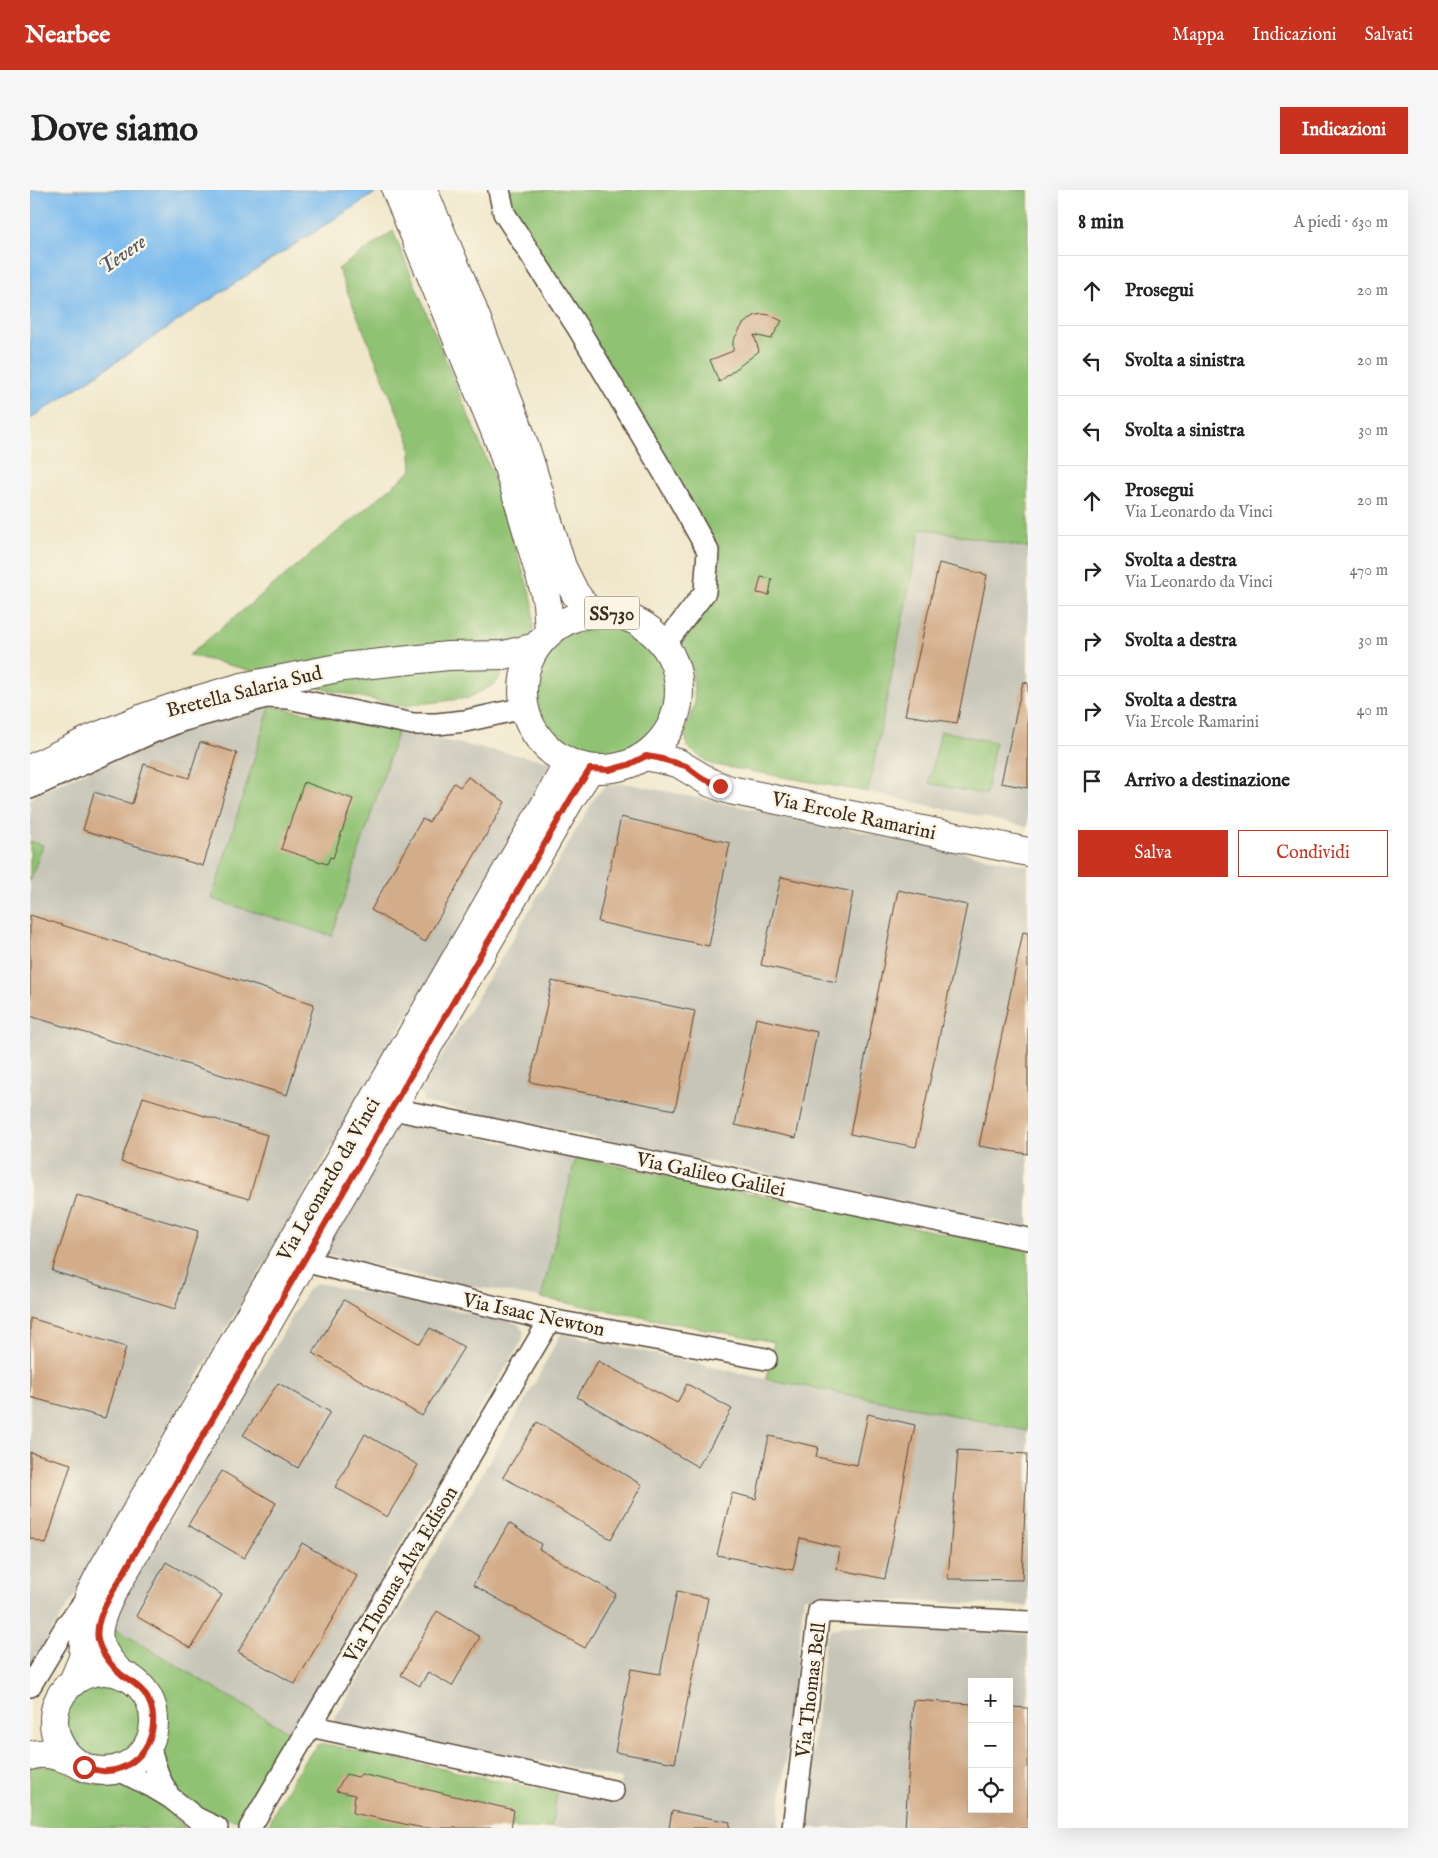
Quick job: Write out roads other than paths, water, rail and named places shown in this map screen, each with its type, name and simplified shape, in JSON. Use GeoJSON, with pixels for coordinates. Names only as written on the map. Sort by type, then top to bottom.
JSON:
{"type":"FeatureCollection","features":[{"type":"Feature","properties":{"kind":"main road","name":"SS730"},"geometry":{"type":"LineString","coordinates":[[396,190],[453,294],[529,459],[562,567],[575,593],[590,613]]}},
{"type":"Feature","properties":{"kind":"main road","name":"SS730"},"geometry":{"type":"LineString","coordinates":[[423,190],[544,589],[547,603],[542,639]]}},
{"type":"Feature","properties":{"kind":"main road","name":"SS730"},"geometry":{"type":"LineString","coordinates":[[523,697],[526,665],[542,639],[568,620],[590,613],[611,613],[631,619],[650,630],[664,645],[674,664],[679,684],[678,706],[672,726],[660,743],[646,756],[628,765],[609,770],[578,766]]}},
{"type":"Feature","properties":{"kind":"main road","name":"Bretella Salaria Sud"},"geometry":{"type":"LineString","coordinates":[[30,769],[91,739],[146,717],[242,687],[343,667],[424,658],[504,655],[542,639]]}},
{"type":"Feature","properties":{"kind":"main road","name":"Bretella Salaria Sud"},"geometry":{"type":"LineString","coordinates":[[469,656],[485,659],[502,666],[513,675],[523,697]]}},
{"type":"Feature","properties":{"kind":"main road"},"geometry":{"type":"LineString","coordinates":[[523,697],[531,728],[546,748],[578,766]]}},
{"type":"Feature","properties":{"kind":"main road"},"geometry":{"type":"LineString","coordinates":[[672,726],[677,750],[686,766]]}},
{"type":"Feature","properties":{"kind":"main road","name":"Via Ercole Ramarini"},"geometry":{"type":"LineString","coordinates":[[646,756],[671,760],[686,766],[711,783],[730,790],[1028,852]]}},
{"type":"Feature","properties":{"kind":"main road","name":"Via Leonardo da Vinci"},"geometry":{"type":"LineString","coordinates":[[122,1675],[104,1655],[98,1641],[101,1615],[112,1593],[571,798],[578,766]]}},
{"type":"Feature","properties":{"kind":"main road","name":"Via Leonardo da Vinci"},"geometry":{"type":"LineString","coordinates":[[73,1682],[83,1658],[89,1596],[100,1574],[561,776],[578,766]]}},
{"type":"Feature","properties":{"kind":"main road"},"geometry":{"type":"LineString","coordinates":[[30,1739],[46,1726],[54,1715],[60,1697],[73,1682],[86,1675],[102,1672],[122,1675],[138,1686],[150,1703],[153,1723],[149,1742],[145,1750],[133,1762],[117,1769],[106,1771],[95,1770],[49,1754],[40,1753],[30,1756]]}},
{"type":"Feature","properties":{"kind":"main road"},"geometry":{"type":"LineString","coordinates":[[54,1715],[55,1731],[61,1746],[75,1762]]}},
{"type":"Feature","properties":{"kind":"street"},"geometry":{"type":"LineString","coordinates":[[499,190],[504,213],[578,328],[708,551],[705,592],[664,645]]}},
{"type":"Feature","properties":{"kind":"street"},"geometry":{"type":"LineString","coordinates":[[30,788],[153,732],[198,716],[266,697],[288,698],[413,724],[436,724],[465,721],[523,697]]}},
{"type":"Feature","properties":{"kind":"street","name":"Via Galileo Galilei"},"geometry":{"type":"LineString","coordinates":[[393,1109],[1028,1239]]}},
{"type":"Feature","properties":{"kind":"street","name":"Via Isaac Newton"},"geometry":{"type":"LineString","coordinates":[[303,1261],[550,1320],[766,1360]]}},
{"type":"Feature","properties":{"kind":"street","name":"Via Thomas Alva Edison"},"geometry":{"type":"LineString","coordinates":[[250,1828],[550,1320]]}},
{"type":"Feature","properties":{"kind":"street","name":"Via Leonardo da Vinci"},"geometry":{"type":"LineString","coordinates":[[30,1686],[68,1623],[89,1596]]}},
{"type":"Feature","properties":{"kind":"street","name":"Via Thomas Bell"},"geometry":{"type":"LineString","coordinates":[[794,1828],[819,1611],[1028,1622]]}},
{"type":"Feature","properties":{"kind":"street"},"geometry":{"type":"LineString","coordinates":[[310,1726],[613,1791]]}},
{"type":"Feature","properties":{"kind":"street"},"geometry":{"type":"LineString","coordinates":[[149,1742],[157,1776],[171,1798]]}},
{"type":"Feature","properties":{"kind":"street"},"geometry":{"type":"LineString","coordinates":[[117,1769],[144,1782],[171,1798],[196,1818],[217,1828]]}},
{"type":"Feature","properties":{"kind":"water","name":"Tevere"},"geometry":{"type":"Polygon","coordinates":[[[30,190],[380,190],[261,266],[30,419],[30,190]]]}}]}
